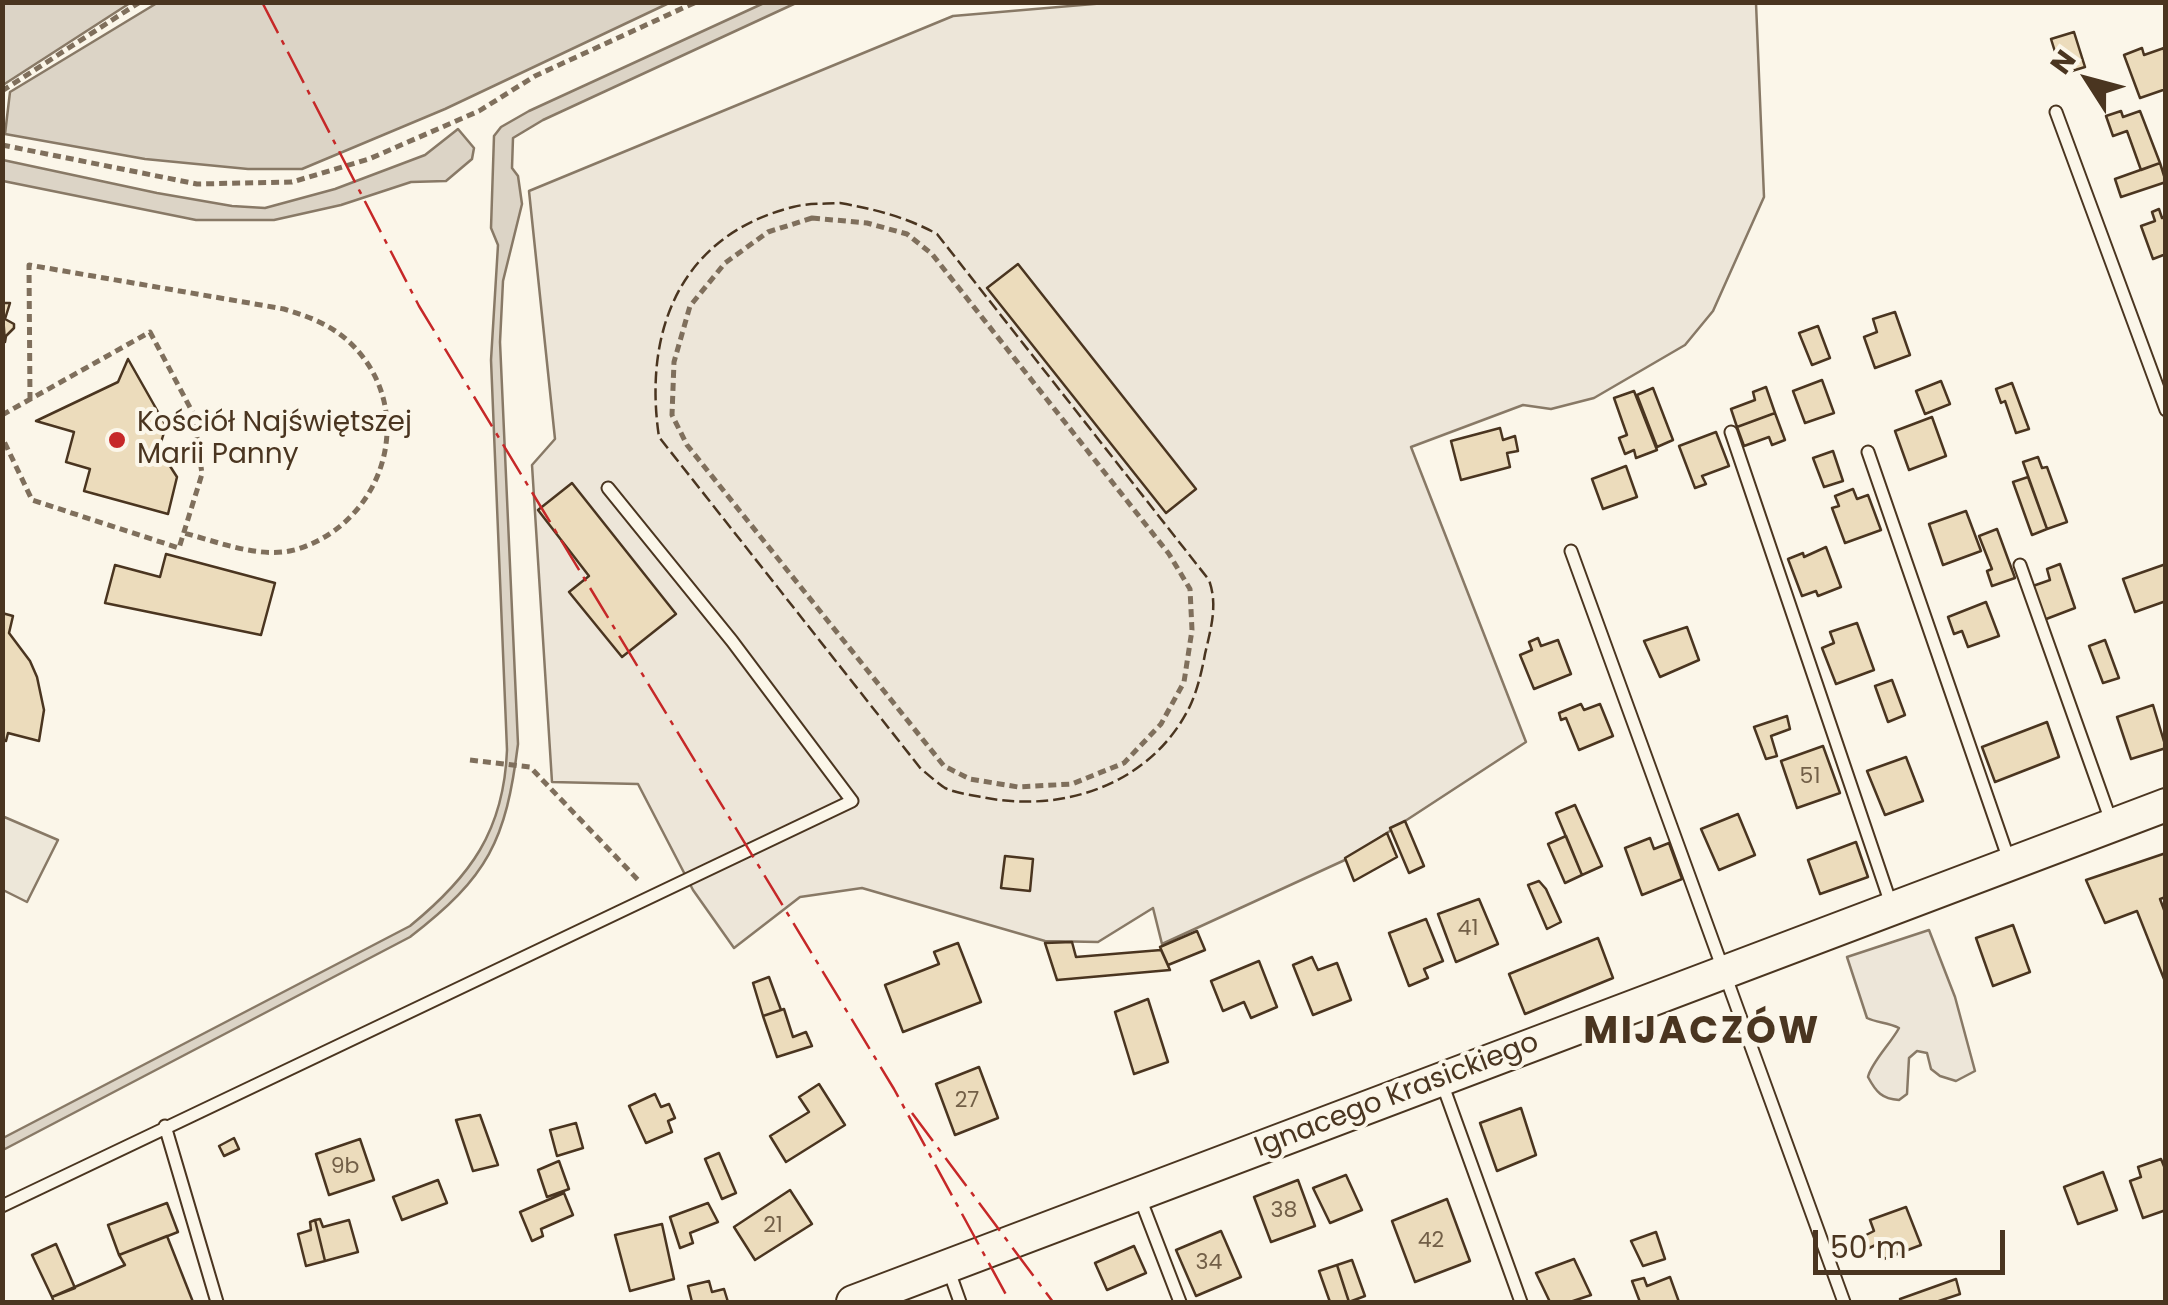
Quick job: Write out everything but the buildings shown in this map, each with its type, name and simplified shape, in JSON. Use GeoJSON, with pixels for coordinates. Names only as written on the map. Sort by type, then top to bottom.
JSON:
{"type":"FeatureCollection","features":[{"type":"Feature","properties":{"kind":"street","name":"Ignacego Krasickiego"},"geometry":{"type":"LineString","coordinates":[[854,1302],[2166,805]]}},
{"type":"Feature","properties":{"kind":"lane"},"geometry":{"type":"LineString","coordinates":[[2056,112],[2166,410]]}},
{"type":"Feature","properties":{"kind":"lane"},"geometry":{"type":"LineString","coordinates":[[1731,432],[1893,908]]}},
{"type":"Feature","properties":{"kind":"lane"},"geometry":{"type":"LineString","coordinates":[[1868,452],[2010,864]]}},
{"type":"Feature","properties":{"kind":"lane"},"geometry":{"type":"LineString","coordinates":[[2,1206],[852,801],[732,641],[608,488]]}},
{"type":"Feature","properties":{"kind":"lane"},"geometry":{"type":"LineString","coordinates":[[1571,551],[1844,1302]]}},
{"type":"Feature","properties":{"kind":"lane"},"geometry":{"type":"LineString","coordinates":[[2020,565],[2113,825]]}},
{"type":"Feature","properties":{"kind":"lane"},"geometry":{"type":"LineString","coordinates":[[1440,1079],[1521,1302]]}},
{"type":"Feature","properties":{"kind":"lane"},"geometry":{"type":"LineString","coordinates":[[166,1126],[217,1302]]}},
{"type":"Feature","properties":{"kind":"lane"},"geometry":{"type":"LineString","coordinates":[[1138,1194],[1180,1302]]}},
{"type":"Feature","properties":{"kind":"lane"},"geometry":{"type":"LineString","coordinates":[[947,1267],[960,1302]]}},
{"type":"Feature","properties":{"kind":"path"},"geometry":{"type":"LineString","coordinates":[[2,91],[140,2]]}},
{"type":"Feature","properties":{"kind":"path"},"geometry":{"type":"LineString","coordinates":[[2,145],[197,184],[292,182],[369,159],[464,118],[535,76],[696,2]]}},
{"type":"Feature","properties":{"kind":"path"},"geometry":{"type":"LineString","coordinates":[[812,218],[867,222],[907,234],[932,254],[1169,554],[1190,589],[1192,630],[1184,682],[1161,724],[1124,763],[1072,784],[1018,787],[970,780],[944,766],[687,445],[672,415],[674,362],[690,306],[726,263],[768,232],[812,218]]}},
{"type":"Feature","properties":{"kind":"path"},"geometry":{"type":"LineString","coordinates":[[30,400],[29,265],[284,309],[317,319],[348,340],[370,371],[386,404],[388,443],[375,482],[356,514],[296,550],[259,552],[184,533]]}},
{"type":"Feature","properties":{"kind":"path"},"geometry":{"type":"LineString","coordinates":[[2,415],[150,332],[194,415],[202,474],[179,548],[32,500],[2,437]]}},
{"type":"Feature","properties":{"kind":"path"},"geometry":{"type":"LineString","coordinates":[[470,760],[530,767],[653,896]]}},
{"type":"Feature","properties":{"kind":"shaded area"},"geometry":{"type":"Polygon","coordinates":[[[3,2],[130,2],[130,3],[3,85],[3,2]]]}},
{"type":"Feature","properties":{"kind":"shaded area"},"geometry":{"type":"Polygon","coordinates":[[[1117,2],[1756,3],[1764,197],[1713,311],[1685,345],[1594,398],[1551,409],[1523,405],[1411,447],[1526,742],[1347,859],[1162,944],[1153,908],[1098,942],[1045,941],[862,888],[800,897],[734,948],[693,890],[638,784],[552,782],[532,465],[555,439],[529,191],[953,16],[1117,2]]]}},
{"type":"Feature","properties":{"kind":"shaded area"},"geometry":{"type":"Polygon","coordinates":[[[157,3],[669,3],[445,109],[302,169],[248,169],[145,159],[5,134],[10,92],[157,3]]]}},
{"type":"Feature","properties":{"kind":"shaded area"},"geometry":{"type":"Polygon","coordinates":[[[764,3],[796,3],[543,120],[513,138],[512,168],[518,176],[522,204],[503,281],[500,342],[518,744],[507,807],[489,854],[458,895],[410,937],[3,1150],[3,1138],[410,926],[450,889],[480,850],[499,805],[507,750],[491,360],[498,245],[491,228],[494,136],[501,127],[529,111],[764,3]]]}},
{"type":"Feature","properties":{"kind":"shaded area"},"geometry":{"type":"Polygon","coordinates":[[[458,129],[474,148],[472,159],[446,181],[411,182],[341,205],[274,220],[196,220],[3,181],[3,160],[157,193],[265,208],[335,189],[425,155],[458,129]]]}},
{"type":"Feature","properties":{"kind":"shaded area"},"geometry":{"type":"Polygon","coordinates":[[[2,816],[58,840],[27,902],[3,890],[2,816]]]}},
{"type":"Feature","properties":{"kind":"shaded area"},"geometry":{"type":"Polygon","coordinates":[[[1929,930],[1955,997],[1975,1071],[1956,1081],[1940,1076],[1931,1069],[1927,1053],[1917,1051],[1909,1058],[1907,1094],[1899,1100],[1888,1098],[1880,1094],[1868,1077],[1899,1028],[1867,1018],[1847,957],[1929,930]]]}},
{"type":"Feature","properties":{"kind":"fence"},"geometry":{"type":"LineString","coordinates":[[840,203],[890,214],[937,234],[1209,580],[1213,598],[1211,626],[1190,706],[1153,756],[1102,787],[1043,801],[1013,801],[958,793],[939,784],[921,769],[659,437],[657,360],[678,292],[697,264],[723,240],[754,221],[799,206],[840,203]]}},
{"type":"Feature","properties":{"kind":"power"},"geometry":{"type":"LineString","coordinates":[[262,2],[419,306],[894,1089],[1010,1302]]}},
{"type":"Feature","properties":{"kind":"power"},"geometry":{"type":"LineString","coordinates":[[912,1113],[1053,1302]]}},
{"type":"Feature","properties":{"kind":"place","name":"Kościół Najświętszej Marii Panny"},"geometry":{"type":"Point","coordinates":[117,440]}},
{"type":"Feature","properties":{"kind":"district","name":"MIJACZÓW"},"geometry":{"type":"Point","coordinates":[1702,1033]}}]}
